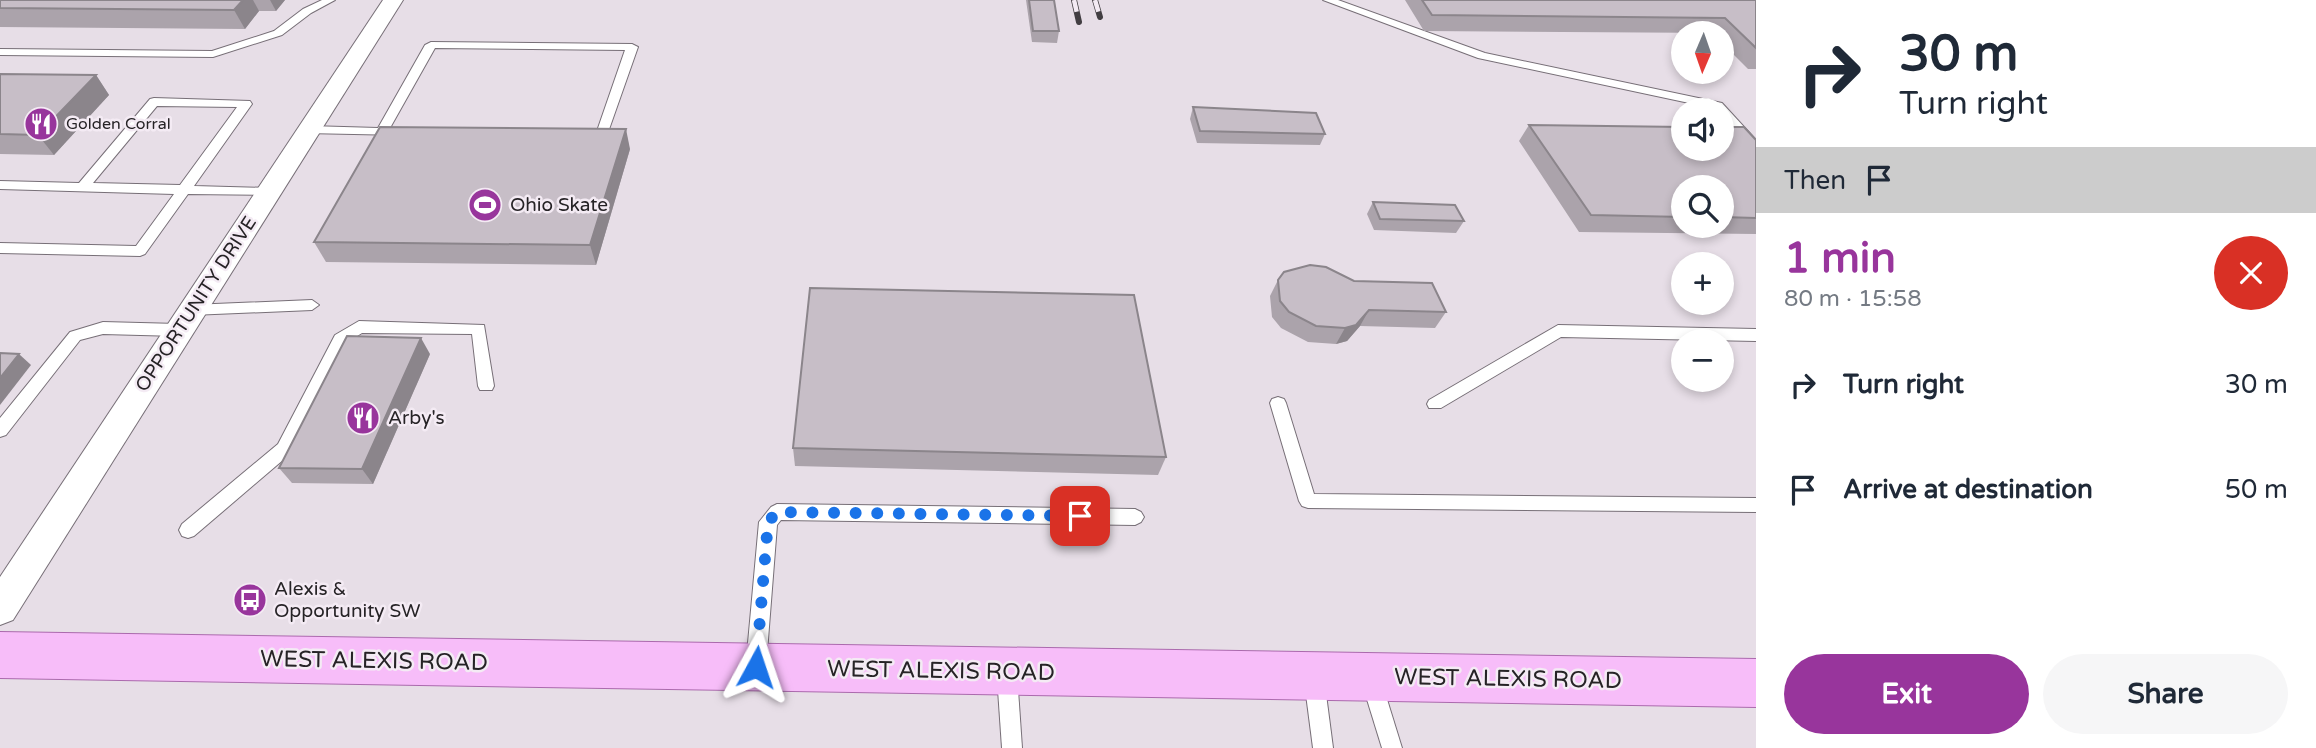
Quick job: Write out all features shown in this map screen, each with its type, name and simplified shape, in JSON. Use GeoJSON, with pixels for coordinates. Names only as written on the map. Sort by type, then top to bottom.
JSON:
{"type":"FeatureCollection","features":[{"type":"Feature","properties":{"kind":"main road","name":"WEST ALEXIS ROAD"},"geometry":{"type":"LineString","coordinates":[[0,655],[1756,684]]}},
{"type":"Feature","properties":{"kind":"street","name":"OPPORTUNITY DRIVE"},"geometry":{"type":"LineString","coordinates":[[0,608],[393,0]]}},
{"type":"Feature","properties":{"kind":"lane"},"geometry":{"type":"LineString","coordinates":[[0,52],[213,54],[278,33],[307,10],[328,0]]}},
{"type":"Feature","properties":{"kind":"lane"},"geometry":{"type":"LineString","coordinates":[[1328,0],[1482,56],[1680,98]]}},
{"type":"Feature","properties":{"kind":"lane"},"geometry":{"type":"LineString","coordinates":[[382,131],[431,46],[632,47],[602,135],[575,134]]}},
{"type":"Feature","properties":{"kind":"lane"},"geometry":{"type":"LineString","coordinates":[[0,248],[139,251],[246,104],[154,102],[83,187]]}},
{"type":"Feature","properties":{"kind":"lane"},"geometry":{"type":"LineString","coordinates":[[1734,124],[1756,147]]}},
{"type":"Feature","properties":{"kind":"lane"},"geometry":{"type":"LineString","coordinates":[[309,131],[410,132]]}},
{"type":"Feature","properties":{"kind":"lane"},"geometry":{"type":"LineString","coordinates":[[0,185],[269,192]]}},
{"type":"Feature","properties":{"kind":"lane"},"geometry":{"type":"LineString","coordinates":[[0,430],[75,336],[89,330],[312,305]]}},
{"type":"Feature","properties":{"kind":"lane"},"geometry":{"type":"LineString","coordinates":[[188,530],[284,449],[340,339],[359,327],[480,329],[486,386]]}},
{"type":"Feature","properties":{"kind":"lane"},"geometry":{"type":"LineString","coordinates":[[1435,404],[1558,331],[1756,335]]}},
{"type":"Feature","properties":{"kind":"lane"},"geometry":{"type":"LineString","coordinates":[[1278,403],[1308,500],[1756,505]]}},
{"type":"Feature","properties":{"kind":"lane"},"geometry":{"type":"LineString","coordinates":[[756,667],[768,522],[777,512],[1135,517]]}},
{"type":"Feature","properties":{"kind":"lane"},"geometry":{"type":"LineString","coordinates":[[1007,672],[1012,748]]}},
{"type":"Feature","properties":{"kind":"lane"},"geometry":{"type":"LineString","coordinates":[[1314,677],[1323,748]]}},
{"type":"Feature","properties":{"kind":"lane"},"geometry":{"type":"LineString","coordinates":[[1370,677],[1392,748]]}},
{"type":"Feature","properties":{"kind":"building"},"geometry":{"type":"Polygon","coordinates":[[[0,0],[243,0],[234,10],[0,8],[0,0]]]}},
{"type":"Feature","properties":{"kind":"building"},"geometry":{"type":"Polygon","coordinates":[[[1029,0],[1054,0],[1059,31],[1033,31],[1029,0]]]}},
{"type":"Feature","properties":{"kind":"building"},"geometry":{"type":"Polygon","coordinates":[[[1422,0],[1756,0],[1756,48],[1734,27],[1734,21],[1725,18],[1432,15],[1422,0]]]}},
{"type":"Feature","properties":{"kind":"building"},"geometry":{"type":"Polygon","coordinates":[[[0,74],[96,75],[38,135],[0,134],[0,74]]]}},
{"type":"Feature","properties":{"kind":"building"},"geometry":{"type":"Polygon","coordinates":[[[1193,107],[1316,113],[1325,134],[1200,131],[1193,107]]]}},
{"type":"Feature","properties":{"kind":"building"},"geometry":{"type":"Polygon","coordinates":[[[1529,125],[1671,127],[1671,161],[1734,161],[1734,127],[1744,127],[1756,140],[1756,218],[1734,217],[1734,175],[1671,175],[1671,217],[1591,215],[1529,125]]]}},
{"type":"Feature","properties":{"kind":"building","name":"Ohio Skate"},"geometry":{"type":"Polygon","coordinates":[[[380,127],[626,129],[590,245],[314,242],[380,127]]]}},
{"type":"Feature","properties":{"kind":"building"},"geometry":{"type":"Polygon","coordinates":[[[1373,202],[1455,205],[1464,221],[1380,219],[1373,202]]]}},
{"type":"Feature","properties":{"kind":"building"},"geometry":{"type":"Polygon","coordinates":[[[1310,265],[1326,267],[1354,281],[1432,283],[1446,312],[1369,310],[1356,325],[1345,328],[1316,326],[1289,312],[1280,301],[1278,280],[1284,272],[1310,265]]]}},
{"type":"Feature","properties":{"kind":"building"},"geometry":{"type":"Polygon","coordinates":[[[810,288],[1134,295],[1166,457],[793,448],[810,288]]]}},
{"type":"Feature","properties":{"kind":"building","name":"Arby's"},"geometry":{"type":"Polygon","coordinates":[[[347,336],[421,338],[362,469],[279,468],[347,336]]]}},
{"type":"Feature","properties":{"kind":"building"},"geometry":{"type":"Polygon","coordinates":[[[0,353],[19,354],[0,378],[0,353]]]}},
{"type":"Feature","properties":{"kind":"railway"},"geometry":{"type":"LineString","coordinates":[[1074,0],[1079,22]]}},
{"type":"Feature","properties":{"kind":"railway"},"geometry":{"type":"LineString","coordinates":[[1095,0],[1100,17]]}},
{"type":"Feature","properties":{"kind":"place","name":"Golden Corral"},"geometry":{"type":"Point","coordinates":[41,124]}},
{"type":"Feature","properties":{"kind":"place","name":"Ohio Skate"},"geometry":{"type":"Point","coordinates":[485,205]}},
{"type":"Feature","properties":{"kind":"place","name":"Arby's"},"geometry":{"type":"Point","coordinates":[363,418]}},
{"type":"Feature","properties":{"kind":"place","name":"Alexis & Opportunity SW"},"geometry":{"type":"Point","coordinates":[250,600]}},
{"type":"Feature","properties":{"kind":"route"},"geometry":{"type":"LineString","coordinates":[[756,667],[768,522],[777,512],[1080,516]]}}]}
